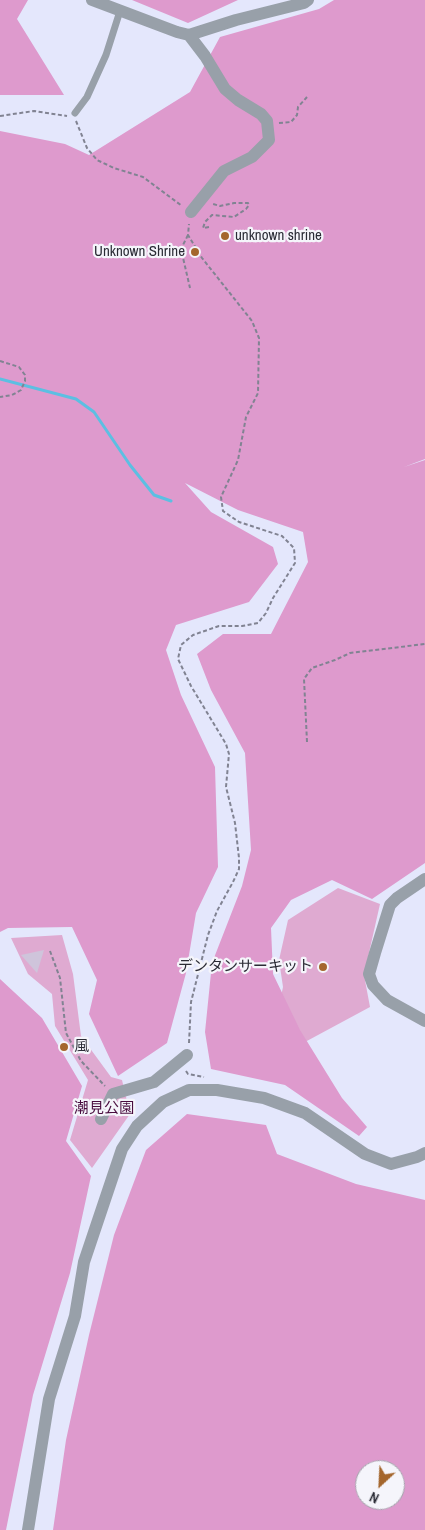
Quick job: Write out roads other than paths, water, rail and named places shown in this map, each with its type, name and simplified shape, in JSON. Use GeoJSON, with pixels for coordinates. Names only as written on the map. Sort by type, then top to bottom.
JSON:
{"type":"FeatureCollection","features":[{"type":"Feature","properties":{"kind":"street"},"geometry":{"type":"LineString","coordinates":[[92,0],[190,36],[236,20],[304,3],[308,0]]}},
{"type":"Feature","properties":{"kind":"street"},"geometry":{"type":"LineString","coordinates":[[190,36],[225,88],[238,100],[261,114],[266,121],[269,140],[252,157],[224,171],[191,212]]}},
{"type":"Feature","properties":{"kind":"street"},"geometry":{"type":"LineString","coordinates":[[425,880],[396,898],[390,906],[369,974],[373,985],[388,1000],[425,1021]]}},
{"type":"Feature","properties":{"kind":"street"},"geometry":{"type":"LineString","coordinates":[[101,1119],[113,1094],[154,1082],[187,1055]]}},
{"type":"Feature","properties":{"kind":"street"},"geometry":{"type":"LineString","coordinates":[[28,1530],[49,1399],[74,1316],[84,1262],[122,1149],[137,1126],[163,1102],[189,1090],[217,1090],[264,1098],[305,1113],[365,1154],[391,1164],[425,1153]]}},
{"type":"Feature","properties":{"kind":"lane"},"geometry":{"type":"LineString","coordinates":[[75,113],[87,97],[106,55],[120,11]]}},
{"type":"Feature","properties":{"kind":"waterway"},"geometry":{"type":"LineString","coordinates":[[0,379],[76,399],[94,412],[130,465],[154,495],[171,501]]}},
{"type":"Feature","properties":{"kind":"place","name":"unknown shrine"},"geometry":{"type":"Point","coordinates":[225,236]}},
{"type":"Feature","properties":{"kind":"place","name":"Unknown Shrine"},"geometry":{"type":"Point","coordinates":[195,252]}},
{"type":"Feature","properties":{"kind":"place","name":"デンタンサーキット"},"geometry":{"type":"Point","coordinates":[323,967]}},
{"type":"Feature","properties":{"kind":"place","name":"風"},"geometry":{"type":"Point","coordinates":[64,1047]}},
{"type":"Feature","properties":{"kind":"park label","name":"潮見公園"},"geometry":{"type":"Point","coordinates":[104,1109]}}]}
